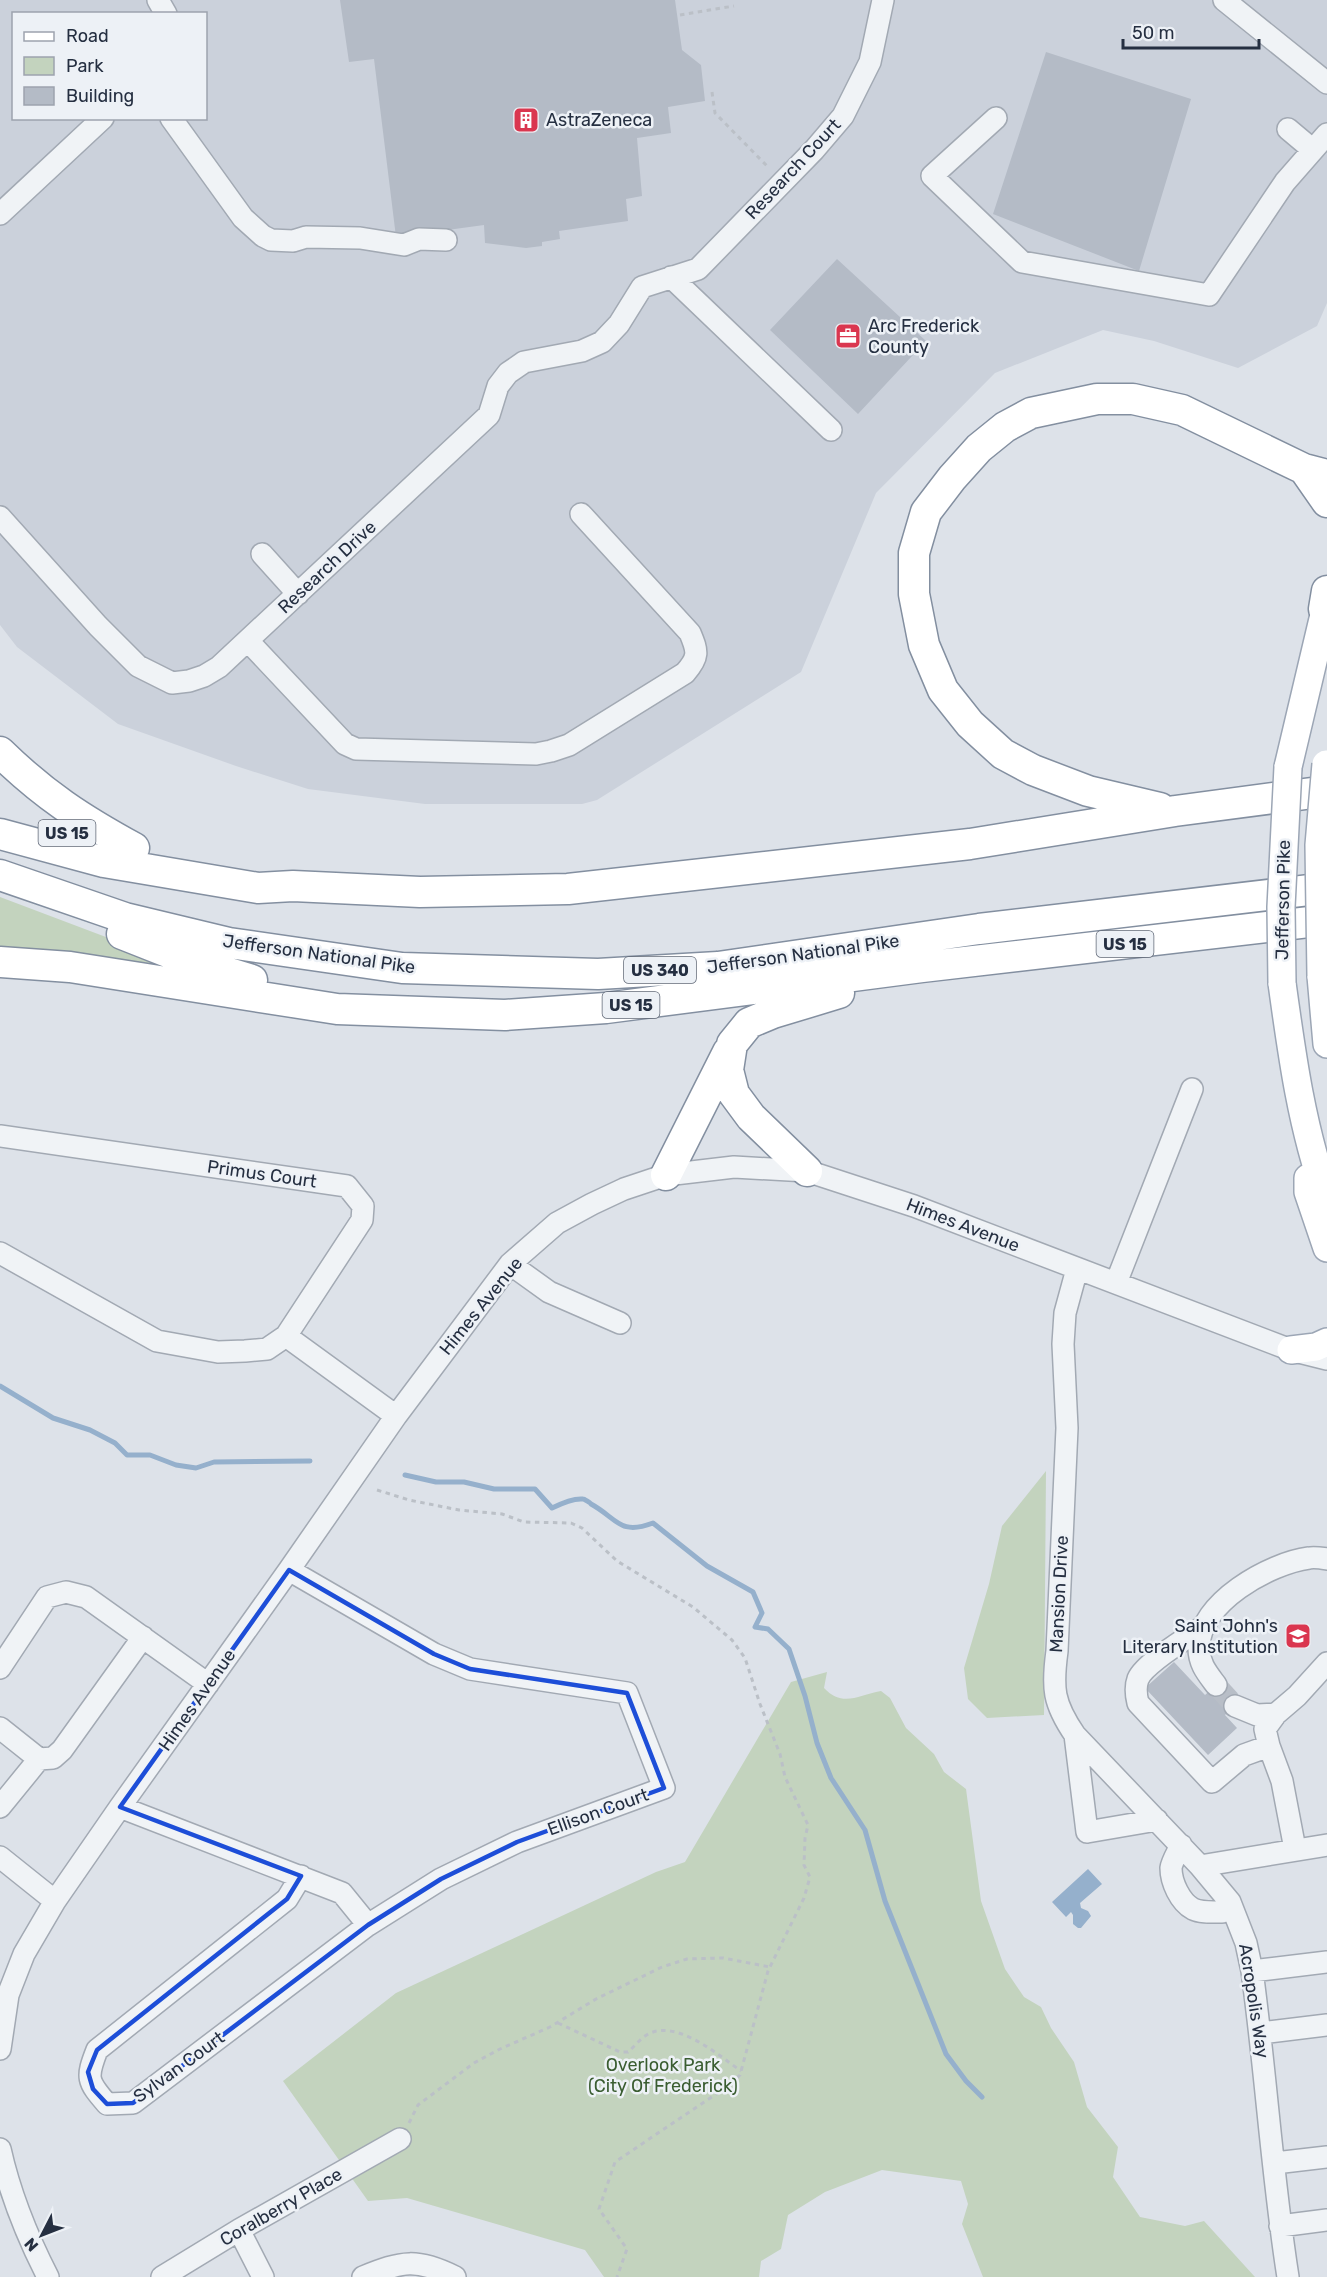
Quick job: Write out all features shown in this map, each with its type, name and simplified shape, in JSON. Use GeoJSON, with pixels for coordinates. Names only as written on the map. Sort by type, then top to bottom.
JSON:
{"type":"FeatureCollection","features":[{"type":"Feature","properties":{"kind":"highway"},"geometry":{"type":"LineString","coordinates":[[1175,811],[1088,791],[1033,770],[1003,754],[970,724],[943,690],[924,645],[914,594],[914,553],[926,512],[972,456],[1005,427],[1031,413],[1097,399],[1133,399],[1182,410],[1316,472],[1327,502]]}},
{"type":"Feature","properties":{"kind":"highway"},"geometry":{"type":"LineString","coordinates":[[0,753],[65,808],[134,848]]}},
{"type":"Feature","properties":{"kind":"highway","name":"US 15"},"geometry":{"type":"LineString","coordinates":[[0,815],[134,848],[262,874],[293,886],[420,892],[568,889],[970,844],[1175,811],[1327,770]]}},
{"type":"Feature","properties":{"kind":"highway"},"geometry":{"type":"LineString","coordinates":[[0,834],[104,862],[171,875],[258,888],[293,886]]}},
{"type":"Feature","properties":{"kind":"highway"},"geometry":{"type":"LineString","coordinates":[[0,876],[118,932],[193,962],[337,1009]]}},
{"type":"Feature","properties":{"kind":"highway","name":"Jefferson National Pike"},"geometry":{"type":"LineString","coordinates":[[0,876],[125,918],[229,943],[402,968],[598,974],[718,967],[978,929],[1327,888]]}},
{"type":"Feature","properties":{"kind":"highway","name":"US 15"},"geometry":{"type":"LineString","coordinates":[[0,962],[70,968],[337,1009],[505,1015],[595,1009],[922,967],[1327,920]]}},
{"type":"Feature","properties":{"kind":"highway"},"geometry":{"type":"LineString","coordinates":[[666,1175],[732,1044],[749,1023],[772,1013],[922,967]]}},
{"type":"Feature","properties":{"kind":"highway"},"geometry":{"type":"LineString","coordinates":[[732,1044],[728,1070],[734,1094],[752,1117],[807,1171]]}},
{"type":"Feature","properties":{"kind":"main road","name":"Jefferson Pike"},"geometry":{"type":"LineString","coordinates":[[1326,601],[1288,767],[1281,907],[1282,983],[1292,1057],[1313,1160],[1327,1198]]}},
{"type":"Feature","properties":{"kind":"main road","name":"Jefferson Pike"},"geometry":{"type":"LineString","coordinates":[[1327,770],[1319,845],[1321,976],[1327,1044]]}},
{"type":"Feature","properties":{"kind":"main road"},"geometry":{"type":"LineString","coordinates":[[1313,1160],[1308,1177],[1308,1192],[1327,1248]]}},
{"type":"Feature","properties":{"kind":"main road"},"geometry":{"type":"LineString","coordinates":[[1291,1350],[1316,1347],[1327,1342]]}},
{"type":"Feature","properties":{"kind":"street","name":"Research Court"},"geometry":{"type":"LineString","coordinates":[[642,286],[698,269],[814,150],[843,116],[870,62],[883,0]]}},
{"type":"Feature","properties":{"kind":"street"},"geometry":{"type":"LineString","coordinates":[[1224,0],[1327,83]]}},
{"type":"Feature","properties":{"kind":"street"},"geometry":{"type":"LineString","coordinates":[[996,118],[932,176],[1022,262],[1209,296],[1285,182],[1327,134]]}},
{"type":"Feature","properties":{"kind":"street"},"geometry":{"type":"LineString","coordinates":[[0,214],[101,120]]}},
{"type":"Feature","properties":{"kind":"street"},"geometry":{"type":"LineString","coordinates":[[172,120],[243,218],[271,240],[293,241],[306,237],[360,238],[404,245],[419,239],[446,240]]}},
{"type":"Feature","properties":{"kind":"street"},"geometry":{"type":"LineString","coordinates":[[1288,129],[1313,150]]}},
{"type":"Feature","properties":{"kind":"street"},"geometry":{"type":"LineString","coordinates":[[671,277],[831,430]]}},
{"type":"Feature","properties":{"kind":"street","name":"Research Drive"},"geometry":{"type":"LineString","coordinates":[[0,517],[98,626],[138,666],[172,683],[204,676],[219,668],[489,415],[498,386],[508,373],[524,362],[582,351],[602,342],[619,324],[642,286]]}},
{"type":"Feature","properties":{"kind":"street"},"geometry":{"type":"LineString","coordinates":[[248,641],[345,744],[356,749],[536,753],[568,745],[685,673],[695,661],[696,648],[690,633],[581,514]]}},
{"type":"Feature","properties":{"kind":"street"},"geometry":{"type":"LineString","coordinates":[[262,554],[298,594]]}},
{"type":"Feature","properties":{"kind":"street"},"geometry":{"type":"LineString","coordinates":[[1116,1283],[1192,1089]]}},
{"type":"Feature","properties":{"kind":"street","name":"Primus Court"},"geometry":{"type":"LineString","coordinates":[[0,1136],[347,1186],[363,1206],[362,1220],[286,1336],[267,1349],[218,1352],[157,1341],[0,1253]]}},
{"type":"Feature","properties":{"kind":"street","name":"Himes Avenue"},"geometry":{"type":"LineString","coordinates":[[0,2049],[4,1994],[55,1901],[396,1416],[510,1264],[557,1223],[574,1214],[624,1189],[666,1175],[734,1167],[807,1171],[914,1206],[1291,1350],[1327,1359]]}},
{"type":"Feature","properties":{"kind":"street"},"geometry":{"type":"LineString","coordinates":[[510,1264],[549,1292],[620,1323]]}},
{"type":"Feature","properties":{"kind":"street","name":"Mansion Drive"},"geometry":{"type":"LineString","coordinates":[[1077,1269],[1065,1313],[1063,1344],[1067,1428],[1057,1651],[1052,1683],[1062,1717],[1075,1735],[1200,1866]]}},
{"type":"Feature","properties":{"kind":"street"},"geometry":{"type":"LineString","coordinates":[[286,1336],[396,1416]]}},
{"type":"Feature","properties":{"kind":"street"},"geometry":{"type":"LineString","coordinates":[[1216,1685],[1202,1666],[1199,1647],[1203,1627],[1208,1617],[1258,1575],[1281,1565],[1310,1557],[1327,1559]]}},
{"type":"Feature","properties":{"kind":"street","name":"Ellison Court"},"geometry":{"type":"LineString","coordinates":[[289,1570],[434,1654],[470,1669],[627,1693],[664,1788],[517,1842],[441,1879],[368,1925]]}},
{"type":"Feature","properties":{"kind":"street"},"geometry":{"type":"LineString","coordinates":[[0,1668],[47,1598],[66,1592],[86,1596],[208,1684]]}},
{"type":"Feature","properties":{"kind":"street"},"geometry":{"type":"LineString","coordinates":[[1203,1627],[1152,1663],[1139,1677],[1136,1690],[1138,1703],[1212,1782],[1245,1755],[1269,1746]]}},
{"type":"Feature","properties":{"kind":"street"},"geometry":{"type":"LineString","coordinates":[[0,1728],[39,1759],[53,1758],[62,1750],[142,1637]]}},
{"type":"Feature","properties":{"kind":"street"},"geometry":{"type":"LineString","coordinates":[[1296,1849],[1282,1781],[1265,1729],[1276,1714],[1297,1696],[1327,1664]]}},
{"type":"Feature","properties":{"kind":"street"},"geometry":{"type":"LineString","coordinates":[[1235,1706],[1257,1715],[1276,1714]]}},
{"type":"Feature","properties":{"kind":"street"},"geometry":{"type":"LineString","coordinates":[[1075,1735],[1087,1832],[1157,1820]]}},
{"type":"Feature","properties":{"kind":"street"},"geometry":{"type":"LineString","coordinates":[[0,1807],[39,1759]]}},
{"type":"Feature","properties":{"kind":"street"},"geometry":{"type":"LineString","coordinates":[[120,1807],[342,1893],[368,1925]]}},
{"type":"Feature","properties":{"kind":"street"},"geometry":{"type":"LineString","coordinates":[[1181,1845],[1171,1866],[1174,1885],[1182,1898],[1192,1909],[1209,1912],[1222,1912],[1230,1902]]}},
{"type":"Feature","properties":{"kind":"street"},"geometry":{"type":"LineString","coordinates":[[1200,1866],[1327,1845]]}},
{"type":"Feature","properties":{"kind":"street"},"geometry":{"type":"LineString","coordinates":[[0,1857],[55,1901]]}},
{"type":"Feature","properties":{"kind":"street","name":"Acropolis Way"},"geometry":{"type":"LineString","coordinates":[[1200,1866],[1230,1902],[1246,1944],[1252,1971],[1275,2163],[1280,2226],[1288,2277]]}},
{"type":"Feature","properties":{"kind":"street","name":"Sylvan Court"},"geometry":{"type":"LineString","coordinates":[[301,1876],[287,1899],[97,2050],[88,2072],[93,2089],[107,2104],[133,2103],[368,1925]]}},
{"type":"Feature","properties":{"kind":"street"},"geometry":{"type":"LineString","coordinates":[[1252,1971],[1327,1962]]}},
{"type":"Feature","properties":{"kind":"street"},"geometry":{"type":"LineString","coordinates":[[1260,2033],[1327,2025]]}},
{"type":"Feature","properties":{"kind":"street","name":"Coralberry Place"},"geometry":{"type":"LineString","coordinates":[[162,2277],[239,2230],[400,2139]]}},
{"type":"Feature","properties":{"kind":"street"},"geometry":{"type":"LineString","coordinates":[[0,2149],[8,2185],[32,2246],[48,2277]]}},
{"type":"Feature","properties":{"kind":"street"},"geometry":{"type":"LineString","coordinates":[[1275,2163],[1327,2157]]}},
{"type":"Feature","properties":{"kind":"street"},"geometry":{"type":"LineString","coordinates":[[1280,2226],[1327,2220]]}},
{"type":"Feature","properties":{"kind":"street"},"geometry":{"type":"LineString","coordinates":[[239,2230],[263,2277]]}},
{"type":"Feature","properties":{"kind":"street"},"geometry":{"type":"LineString","coordinates":[[363,2277],[383,2269],[413,2263],[433,2266],[455,2277]]}},
{"type":"Feature","properties":{"kind":"path"},"geometry":{"type":"LineString","coordinates":[[680,15],[734,6]]}},
{"type":"Feature","properties":{"kind":"path"},"geometry":{"type":"LineString","coordinates":[[712,92],[715,113],[767,166]]}},
{"type":"Feature","properties":{"kind":"path"},"geometry":{"type":"LineString","coordinates":[[377,1490],[409,1500],[459,1510],[502,1514],[524,1522],[571,1523],[582,1528],[617,1562],[693,1607],[732,1640],[745,1658],[780,1754],[785,1777],[808,1825],[804,1865],[810,1877],[804,1898],[770,1967],[741,2072],[728,2086],[615,2162],[598,2209],[627,2249],[617,2277]]}},
{"type":"Feature","properties":{"kind":"path"},"geometry":{"type":"LineString","coordinates":[[400,2139],[418,2105],[474,2063],[558,2023],[596,1999],[662,1966],[687,1959],[723,1958],[770,1967]]}},
{"type":"Feature","properties":{"kind":"path"},"geometry":{"type":"LineString","coordinates":[[558,2023],[620,2052],[628,2052],[645,2036],[653,2032],[668,2031],[688,2036],[708,2047],[741,2072]]}},
{"type":"Feature","properties":{"kind":"highlighted area"},"geometry":{"type":"Polygon","coordinates":[[[289,1570],[434,1654],[470,1669],[627,1693],[664,1788],[517,1842],[441,1879],[368,1925],[133,2103],[107,2104],[93,2089],[88,2072],[97,2050],[287,1899],[301,1876],[120,1807],[289,1570]]]}},
{"type":"Feature","properties":{"kind":"shaded area"},"geometry":{"type":"Polygon","coordinates":[[[0,0],[1327,0],[1327,303],[1317,326],[1238,368],[1154,341],[1103,330],[995,373],[876,493],[801,672],[597,800],[582,804],[425,804],[308,789],[118,724],[17,647],[0,625],[0,0]]]}},
{"type":"Feature","properties":{"kind":"green space"},"geometry":{"type":"Polygon","coordinates":[[[0,897],[225,982],[0,951],[0,897]]]}},
{"type":"Feature","properties":{"kind":"green space"},"geometry":{"type":"Polygon","coordinates":[[[1046,1471],[1044,1715],[987,1718],[968,1699],[964,1668],[989,1584],[1002,1526],[1046,1471]]]}},
{"type":"Feature","properties":{"kind":"green space","name":"Overlook Park (City Of Frederick)"},"geometry":{"type":"Polygon","coordinates":[[[827,1672],[824,1688],[838,1697],[844,1699],[881,1691],[890,1698],[906,1728],[934,1754],[944,1772],[966,1789],[981,1901],[1005,1969],[1024,1997],[1041,2007],[1051,2028],[1074,2062],[1087,2107],[1118,2147],[1113,2177],[1140,2217],[1185,2226],[1204,2221],[1255,2277],[983,2277],[962,2224],[968,2204],[961,2181],[882,2170],[825,2192],[788,2215],[781,2249],[761,2261],[759,2277],[604,2277],[585,2250],[407,2198],[368,2201],[283,2081],[396,1993],[656,1872],[685,1862],[791,1682],[827,1672]]]}},
{"type":"Feature","properties":{"kind":"water"},"geometry":{"type":"Polygon","coordinates":[[[1088,1869],[1102,1884],[1080,1903],[1081,1908],[1088,1911],[1091,1916],[1081,1928],[1078,1928],[1073,1924],[1071,1912],[1066,1917],[1052,1902],[1088,1869]]]}},
{"type":"Feature","properties":{"kind":"building","name":"AstraZeneca"},"geometry":{"type":"Polygon","coordinates":[[[340,0],[675,0],[682,50],[701,65],[705,101],[668,107],[671,133],[637,138],[642,196],[626,199],[628,221],[559,231],[560,239],[542,242],[542,246],[526,248],[485,243],[484,225],[396,237],[374,59],[349,62],[340,0]]]}},
{"type":"Feature","properties":{"kind":"building"},"geometry":{"type":"Polygon","coordinates":[[[1046,52],[1191,99],[1139,271],[993,214],[1046,52]]]}},
{"type":"Feature","properties":{"kind":"building","name":"Arc Frederick County"},"geometry":{"type":"Polygon","coordinates":[[[837,259],[926,341],[858,414],[770,330],[837,259]]]}},
{"type":"Feature","properties":{"kind":"building"},"geometry":{"type":"Polygon","coordinates":[[[1174,1662],[1205,1695],[1223,1679],[1242,1699],[1225,1715],[1237,1728],[1208,1755],[1145,1688],[1174,1662]]]}},
{"type":"Feature","properties":{"kind":"waterway"},"geometry":{"type":"LineString","coordinates":[[0,1386],[53,1418],[90,1430],[115,1443],[127,1455],[150,1455],[176,1465],[196,1468],[214,1462],[310,1461]]}},
{"type":"Feature","properties":{"kind":"waterway"},"geometry":{"type":"LineString","coordinates":[[405,1475],[436,1482],[464,1482],[494,1489],[535,1489],[552,1508],[571,1500],[584,1499],[619,1524],[633,1527],[653,1523],[707,1566],[753,1592],[762,1613],[755,1627],[768,1629],[789,1649],[805,1696],[817,1743],[831,1778],[865,1830],[885,1901],[946,2054],[966,2081],[982,2097]]}},
{"type":"Feature","properties":{"kind":"tunnel"},"geometry":{"type":"LineString","coordinates":[[1216,1685],[1235,1706]]}},
{"type":"Feature","properties":{"kind":"place","name":"AstraZeneca"},"geometry":{"type":"Point","coordinates":[526,120]}},
{"type":"Feature","properties":{"kind":"place","name":"Arc Frederick County"},"geometry":{"type":"Point","coordinates":[848,336]}},
{"type":"Feature","properties":{"kind":"place","name":"Saint John's Literary Institution"},"geometry":{"type":"Point","coordinates":[1298,1636]}}]}
